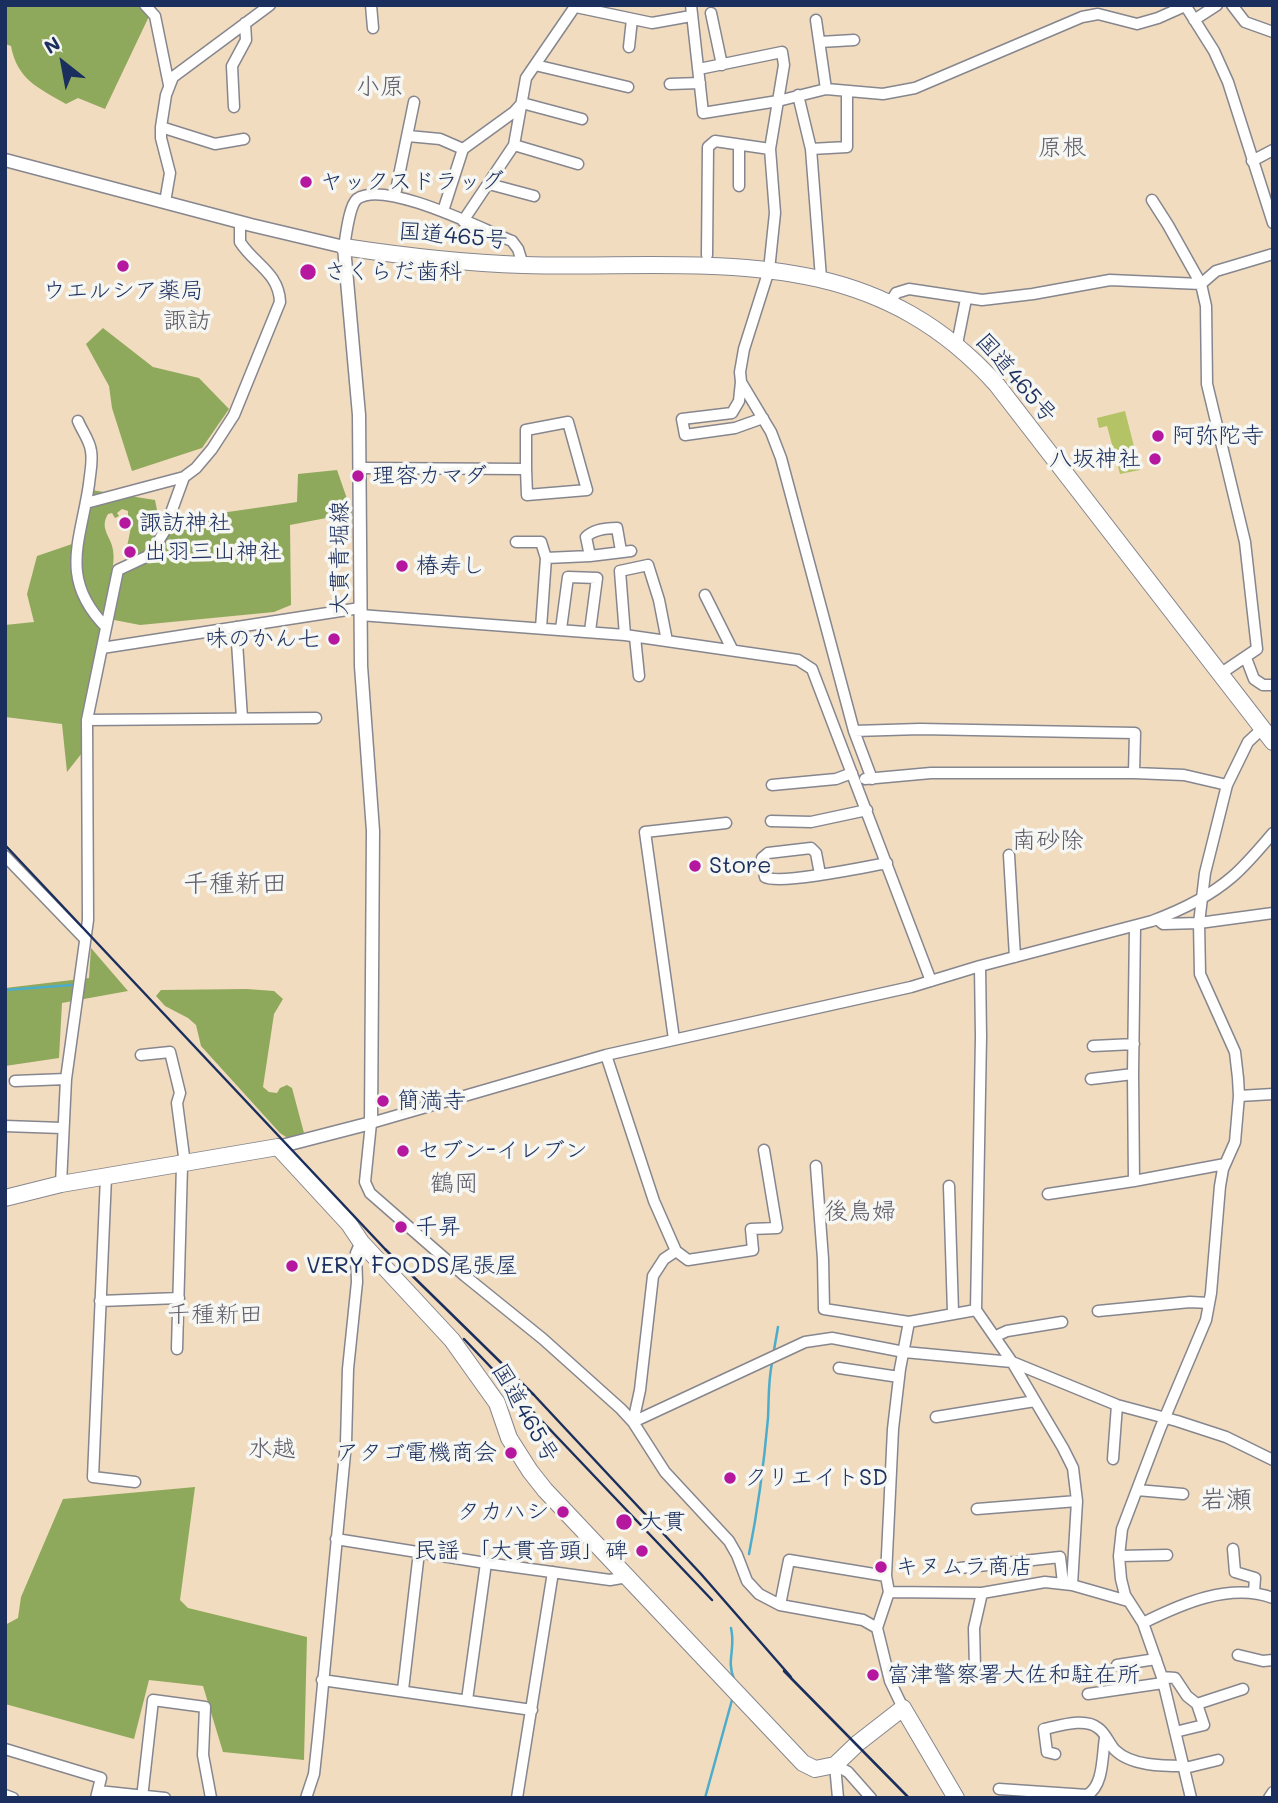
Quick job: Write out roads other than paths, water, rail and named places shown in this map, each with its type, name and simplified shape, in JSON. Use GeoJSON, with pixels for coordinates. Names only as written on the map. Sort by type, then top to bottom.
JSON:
{"type":"FeatureCollection","features":[{"type":"Feature","properties":{"kind":"highway","name":"国道465号"},"geometry":{"type":"LineString","coordinates":[[344,247],[445,261],[769,270],[821,278],[890,303],[957,344],[979,365],[1017,409],[1267,736]]}},
{"type":"Feature","properties":{"kind":"highway","name":"国道465号"},"geometry":{"type":"LineString","coordinates":[[278,1147],[459,1350],[497,1403],[509,1438],[530,1471],[803,1763],[815,1769],[835,1765]]}},
{"type":"Feature","properties":{"kind":"highway"},"geometry":{"type":"LineString","coordinates":[[5,1198],[61,1184],[278,1147]]}},
{"type":"Feature","properties":{"kind":"highway"},"geometry":{"type":"LineString","coordinates":[[835,1765],[903,1708],[956,1798]]}},
{"type":"Feature","properties":{"kind":"main road"},"geometry":{"type":"LineString","coordinates":[[5,160],[344,247]]}},
{"type":"Feature","properties":{"kind":"main road","name":"大貫青堀線"},"geometry":{"type":"LineString","coordinates":[[344,247],[359,415],[360,612],[373,831],[371,1123]]}},
{"type":"Feature","properties":{"kind":"main road"},"geometry":{"type":"LineString","coordinates":[[278,1147],[371,1123]]}},
{"type":"Feature","properties":{"kind":"street"},"geometry":{"type":"LineString","coordinates":[[145,5],[155,16],[169,85]]}},
{"type":"Feature","properties":{"kind":"street"},"geometry":{"type":"LineString","coordinates":[[165,202],[170,173],[161,138],[169,85],[173,77],[270,5]]}},
{"type":"Feature","properties":{"kind":"street"},"geometry":{"type":"LineString","coordinates":[[371,5],[373,28]]}},
{"type":"Feature","properties":{"kind":"street"},"geometry":{"type":"LineString","coordinates":[[1194,20],[1216,5]]}},
{"type":"Feature","properties":{"kind":"street"},"geometry":{"type":"LineString","coordinates":[[1232,5],[1245,22],[1273,32]]}},
{"type":"Feature","properties":{"kind":"street"},"geometry":{"type":"LineString","coordinates":[[463,221],[514,145],[526,78],[576,6],[652,23],[691,11],[703,113],[778,101],[826,89],[883,94],[915,88],[1082,17],[1098,14],[1137,24],[1185,6],[1214,51],[1228,82],[1273,223]]}},
{"type":"Feature","properties":{"kind":"street"},"geometry":{"type":"LineString","coordinates":[[711,13],[722,65]]}},
{"type":"Feature","properties":{"kind":"street"},"geometry":{"type":"LineString","coordinates":[[629,47],[632,19]]}},
{"type":"Feature","properties":{"kind":"street"},"geometry":{"type":"LineString","coordinates":[[816,20],[826,89]]}},
{"type":"Feature","properties":{"kind":"street"},"geometry":{"type":"LineString","coordinates":[[234,107],[232,66],[246,40],[245,23]]}},
{"type":"Feature","properties":{"kind":"street"},"geometry":{"type":"LineString","coordinates":[[820,43],[854,40]]}},
{"type":"Feature","properties":{"kind":"street"},"geometry":{"type":"LineString","coordinates":[[699,69],[782,52],[784,65],[769,149],[775,213],[769,270],[744,349],[739,401],[732,414],[682,419],[685,435],[736,428],[763,418]]}},
{"type":"Feature","properties":{"kind":"street"},"geometry":{"type":"LineString","coordinates":[[534,65],[628,87]]}},
{"type":"Feature","properties":{"kind":"street"},"geometry":{"type":"LineString","coordinates":[[670,84],[700,83]]}},
{"type":"Feature","properties":{"kind":"street"},"geometry":{"type":"LineString","coordinates":[[811,149],[847,148],[847,92]]}},
{"type":"Feature","properties":{"kind":"street"},"geometry":{"type":"LineString","coordinates":[[798,95],[811,149],[821,278]]}},
{"type":"Feature","properties":{"kind":"street"},"geometry":{"type":"LineString","coordinates":[[396,195],[414,102]]}},
{"type":"Feature","properties":{"kind":"street"},"geometry":{"type":"LineString","coordinates":[[522,103],[582,119]]}},
{"type":"Feature","properties":{"kind":"street"},"geometry":{"type":"LineString","coordinates":[[443,211],[463,149],[485,135],[522,103]]}},
{"type":"Feature","properties":{"kind":"street"},"geometry":{"type":"LineString","coordinates":[[162,127],[215,144],[244,139]]}},
{"type":"Feature","properties":{"kind":"street"},"geometry":{"type":"LineString","coordinates":[[408,136],[440,139],[463,149]]}},
{"type":"Feature","properties":{"kind":"street"},"geometry":{"type":"LineString","coordinates":[[707,256],[708,148],[715,141],[769,149]]}},
{"type":"Feature","properties":{"kind":"street"},"geometry":{"type":"LineString","coordinates":[[514,145],[578,164]]}},
{"type":"Feature","properties":{"kind":"street"},"geometry":{"type":"LineString","coordinates":[[739,145],[739,186]]}},
{"type":"Feature","properties":{"kind":"street"},"geometry":{"type":"LineString","coordinates":[[1252,161],[1273,150]]}},
{"type":"Feature","properties":{"kind":"street"},"geometry":{"type":"LineString","coordinates":[[489,184],[534,196]]}},
{"type":"Feature","properties":{"kind":"street"},"geometry":{"type":"LineString","coordinates":[[344,247],[353,203],[362,197],[396,195],[443,211],[512,241],[518,249],[523,265]]}},
{"type":"Feature","properties":{"kind":"street"},"geometry":{"type":"LineString","coordinates":[[1152,200],[1201,285],[1206,306],[1206,384],[1245,542],[1256,649],[1220,674]]}},
{"type":"Feature","properties":{"kind":"street"},"geometry":{"type":"LineString","coordinates":[[86,503],[184,477],[197,468],[234,415],[280,302],[280,288],[273,277],[240,242],[240,222]]}},
{"type":"Feature","properties":{"kind":"street"},"geometry":{"type":"LineString","coordinates":[[890,303],[897,293],[909,289],[967,299],[1021,296],[1110,280],[1201,285],[1216,271],[1273,254]]}},
{"type":"Feature","properties":{"kind":"street"},"geometry":{"type":"LineString","coordinates":[[957,344],[967,299]]}},
{"type":"Feature","properties":{"kind":"street"},"geometry":{"type":"LineString","coordinates":[[741,382],[763,418],[781,458],[854,730],[872,779]]}},
{"type":"Feature","properties":{"kind":"street"},"geometry":{"type":"LineString","coordinates":[[78,421],[91,449],[75,571],[90,606],[106,627]]}},
{"type":"Feature","properties":{"kind":"street"},"geometry":{"type":"LineString","coordinates":[[568,422],[587,490],[527,495],[526,469],[526,430],[568,422]]}},
{"type":"Feature","properties":{"kind":"street"},"geometry":{"type":"LineString","coordinates":[[361,468],[526,469]]}},
{"type":"Feature","properties":{"kind":"street"},"geometry":{"type":"LineString","coordinates":[[61,1184],[66,1079],[85,939],[89,884],[87,720],[118,570],[149,555],[164,532],[184,477]]}},
{"type":"Feature","properties":{"kind":"street"},"geometry":{"type":"LineString","coordinates":[[546,558],[590,556],[626,551],[617,528],[586,537],[590,556]]}},
{"type":"Feature","properties":{"kind":"street"},"geometry":{"type":"LineString","coordinates":[[516,542],[541,542],[546,558],[541,628]]}},
{"type":"Feature","properties":{"kind":"street"},"geometry":{"type":"LineString","coordinates":[[639,676],[620,571],[648,565],[659,600],[667,641]]}},
{"type":"Feature","properties":{"kind":"street"},"geometry":{"type":"LineString","coordinates":[[561,629],[568,577],[597,578],[590,631]]}},
{"type":"Feature","properties":{"kind":"street"},"geometry":{"type":"LineString","coordinates":[[705,595],[732,649]]}},
{"type":"Feature","properties":{"kind":"street"},"geometry":{"type":"LineString","coordinates":[[102,648],[236,627],[360,612],[590,631],[798,660],[812,669],[931,981]]}},
{"type":"Feature","properties":{"kind":"street"},"geometry":{"type":"LineString","coordinates":[[236,627],[242,718]]}},
{"type":"Feature","properties":{"kind":"street"},"geometry":{"type":"LineString","coordinates":[[1246,658],[1254,679],[1264,685],[1273,685]]}},
{"type":"Feature","properties":{"kind":"street"},"geometry":{"type":"LineString","coordinates":[[87,720],[316,718]]}},
{"type":"Feature","properties":{"kind":"street"},"geometry":{"type":"LineString","coordinates":[[854,730],[1135,733],[1135,773]]}},
{"type":"Feature","properties":{"kind":"street"},"geometry":{"type":"LineString","coordinates":[[1191,1798],[1163,1680],[1143,1623],[1128,1601],[1121,1579],[1119,1556],[1122,1529],[1206,1320],[1217,1207],[1225,1164],[1235,1142],[1239,1096],[1235,1052],[1200,974],[1199,923],[1202,896],[1227,785],[1248,742],[1267,736]]}},
{"type":"Feature","properties":{"kind":"street"},"geometry":{"type":"LineString","coordinates":[[772,785],[854,777],[872,779],[931,774],[1135,773],[1184,775],[1227,785]]}},
{"type":"Feature","properties":{"kind":"street"},"geometry":{"type":"LineString","coordinates":[[771,821],[811,822],[867,810]]}},
{"type":"Feature","properties":{"kind":"street"},"geometry":{"type":"LineString","coordinates":[[674,1039],[645,832],[726,823]]}},
{"type":"Feature","properties":{"kind":"street"},"geometry":{"type":"LineString","coordinates":[[877,1628],[863,1620],[780,1605],[766,1600],[753,1588],[729,1541],[665,1472],[633,1422],[621,1409],[543,1339],[369,1193],[365,1182],[371,1123],[606,1055],[931,981],[1157,919],[1202,896],[1233,876],[1273,833]]}},
{"type":"Feature","properties":{"kind":"street"},"geometry":{"type":"LineString","coordinates":[[820,874],[816,852],[811,848],[768,853],[762,858],[765,877],[769,879],[820,874],[887,863]]}},
{"type":"Feature","properties":{"kind":"street"},"geometry":{"type":"LineString","coordinates":[[1009,855],[1015,957]]}},
{"type":"Feature","properties":{"kind":"street"},"geometry":{"type":"LineString","coordinates":[[5,856],[85,939]]}},
{"type":"Feature","properties":{"kind":"street"},"geometry":{"type":"LineString","coordinates":[[1157,919],[1163,924],[1199,923],[1273,914]]}},
{"type":"Feature","properties":{"kind":"street"},"geometry":{"type":"LineString","coordinates":[[1134,1181],[1135,926]]}},
{"type":"Feature","properties":{"kind":"street"},"geometry":{"type":"LineString","coordinates":[[980,966],[976,1310],[1012,1362],[1073,1468],[1077,1501],[1068,1584]]}},
{"type":"Feature","properties":{"kind":"street"},"geometry":{"type":"LineString","coordinates":[[1093,1046],[1134,1044]]}},
{"type":"Feature","properties":{"kind":"street"},"geometry":{"type":"LineString","coordinates":[[141,1055],[170,1052],[180,1093],[177,1104],[183,1165],[177,1349]]}},
{"type":"Feature","properties":{"kind":"street"},"geometry":{"type":"LineString","coordinates":[[606,1055],[654,1202],[676,1251],[688,1260],[753,1250],[751,1229],[777,1228],[764,1150]]}},
{"type":"Feature","properties":{"kind":"street"},"geometry":{"type":"LineString","coordinates":[[1091,1079],[1133,1074]]}},
{"type":"Feature","properties":{"kind":"street"},"geometry":{"type":"LineString","coordinates":[[15,1081],[66,1079]]}},
{"type":"Feature","properties":{"kind":"street"},"geometry":{"type":"LineString","coordinates":[[1239,1096],[1273,1094]]}},
{"type":"Feature","properties":{"kind":"street"},"geometry":{"type":"LineString","coordinates":[[5,1126],[62,1128]]}},
{"type":"Feature","properties":{"kind":"street"},"geometry":{"type":"LineString","coordinates":[[1048,1194],[1225,1164]]}},
{"type":"Feature","properties":{"kind":"street"},"geometry":{"type":"LineString","coordinates":[[816,1166],[824,1309],[909,1322],[976,1310]]}},
{"type":"Feature","properties":{"kind":"street"},"geometry":{"type":"LineString","coordinates":[[106,1177],[93,1478],[135,1482]]}},
{"type":"Feature","properties":{"kind":"street"},"geometry":{"type":"LineString","coordinates":[[949,1186],[953,1312]]}},
{"type":"Feature","properties":{"kind":"street"},"geometry":{"type":"LineString","coordinates":[[306,1798],[314,1773],[346,1443],[356,1253],[361,1242]]}},
{"type":"Feature","properties":{"kind":"street"},"geometry":{"type":"LineString","coordinates":[[633,1422],[640,1390],[653,1276],[664,1259],[676,1251]]}},
{"type":"Feature","properties":{"kind":"street"},"geometry":{"type":"LineString","coordinates":[[100,1301],[179,1297]]}},
{"type":"Feature","properties":{"kind":"street"},"geometry":{"type":"LineString","coordinates":[[1098,1311],[1191,1301],[1209,1303]]}},
{"type":"Feature","properties":{"kind":"street"},"geometry":{"type":"LineString","coordinates":[[903,1708],[890,1681],[877,1628],[888,1592],[886,1576],[894,1429],[899,1377],[909,1322]]}},
{"type":"Feature","properties":{"kind":"street"},"geometry":{"type":"LineString","coordinates":[[996,1336],[1007,1331],[1062,1322]]}},
{"type":"Feature","properties":{"kind":"street"},"geometry":{"type":"LineString","coordinates":[[633,1422],[805,1342],[832,1338],[904,1352],[1012,1362],[1117,1405],[1226,1437],[1273,1460]]}},
{"type":"Feature","properties":{"kind":"street"},"geometry":{"type":"LineString","coordinates":[[839,1368],[899,1377]]}},
{"type":"Feature","properties":{"kind":"street"},"geometry":{"type":"LineString","coordinates":[[936,1417],[1035,1401]]}},
{"type":"Feature","properties":{"kind":"street"},"geometry":{"type":"LineString","coordinates":[[1113,1459],[1117,1405]]}},
{"type":"Feature","properties":{"kind":"street"},"geometry":{"type":"LineString","coordinates":[[1137,1490],[1183,1494]]}},
{"type":"Feature","properties":{"kind":"street"},"geometry":{"type":"LineString","coordinates":[[977,1509],[1077,1501]]}},
{"type":"Feature","properties":{"kind":"street"},"geometry":{"type":"LineString","coordinates":[[336,1539],[610,1580],[627,1577]]}},
{"type":"Feature","properties":{"kind":"street"},"geometry":{"type":"LineString","coordinates":[[1233,1549],[1235,1572],[1255,1578],[1255,1592]]}},
{"type":"Feature","properties":{"kind":"street"},"geometry":{"type":"LineString","coordinates":[[403,1690],[419,1552]]}},
{"type":"Feature","properties":{"kind":"street"},"geometry":{"type":"LineString","coordinates":[[1119,1556],[1167,1555]]}},
{"type":"Feature","properties":{"kind":"street"},"geometry":{"type":"LineString","coordinates":[[960,1568],[1059,1557],[1068,1584]]}},
{"type":"Feature","properties":{"kind":"street"},"geometry":{"type":"LineString","coordinates":[[780,1605],[789,1560],[886,1576]]}},
{"type":"Feature","properties":{"kind":"street"},"geometry":{"type":"LineString","coordinates":[[467,1700],[486,1563]]}},
{"type":"Feature","properties":{"kind":"street"},"geometry":{"type":"LineString","coordinates":[[517,1798],[553,1572]]}},
{"type":"Feature","properties":{"kind":"street"},"geometry":{"type":"LineString","coordinates":[[888,1592],[982,1593],[1045,1583],[1068,1584],[1128,1601]]}},
{"type":"Feature","properties":{"kind":"street"},"geometry":{"type":"LineString","coordinates":[[1143,1623],[1189,1602],[1238,1592],[1255,1592],[1273,1598]]}},
{"type":"Feature","properties":{"kind":"street"},"geometry":{"type":"LineString","coordinates":[[975,1668],[974,1628],[982,1593]]}},
{"type":"Feature","properties":{"kind":"street"},"geometry":{"type":"LineString","coordinates":[[1238,1655],[1263,1661],[1273,1660]]}},
{"type":"Feature","properties":{"kind":"street"},"geometry":{"type":"LineString","coordinates":[[1117,1665],[1156,1659]]}},
{"type":"Feature","properties":{"kind":"street"},"geometry":{"type":"LineString","coordinates":[[1088,1694],[1175,1678],[1187,1696],[1197,1704],[1204,1725],[1175,1732]]}},
{"type":"Feature","properties":{"kind":"street"},"geometry":{"type":"LineString","coordinates":[[322,1680],[532,1710]]}},
{"type":"Feature","properties":{"kind":"street"},"geometry":{"type":"LineString","coordinates":[[1197,1704],[1243,1689]]}},
{"type":"Feature","properties":{"kind":"street"},"geometry":{"type":"LineString","coordinates":[[142,1796],[153,1700],[205,1707],[202,1755],[211,1798]]}},
{"type":"Feature","properties":{"kind":"street"},"geometry":{"type":"LineString","coordinates":[[1055,1754],[1047,1752],[1044,1729],[1080,1723],[1098,1727],[1118,1753],[1131,1759],[1162,1766],[1184,1767],[1218,1760]]}},
{"type":"Feature","properties":{"kind":"street"},"geometry":{"type":"LineString","coordinates":[[999,1788],[1046,1796],[1092,1793],[1098,1786],[1105,1738]]}},
{"type":"Feature","properties":{"kind":"street"},"geometry":{"type":"LineString","coordinates":[[5,1749],[101,1778],[97,1795],[165,1798]]}},
{"type":"Feature","properties":{"kind":"street"},"geometry":{"type":"LineString","coordinates":[[835,1765],[838,1798]]}},
{"type":"Feature","properties":{"kind":"street"},"geometry":{"type":"LineString","coordinates":[[835,1765],[848,1772],[871,1798]]}},
{"type":"Feature","properties":{"kind":"street"},"geometry":{"type":"LineString","coordinates":[[1269,1798],[1273,1793]]}},
{"type":"Feature","properties":{"kind":"street"},"geometry":{"type":"LineString","coordinates":[[5,1795],[13,1798]]}},
{"type":"Feature","properties":{"kind":"waterway"},"geometry":{"type":"LineString","coordinates":[[5,990],[72,985]]}},
{"type":"Feature","properties":{"kind":"waterway"},"geometry":{"type":"LineString","coordinates":[[774,1350],[778,1327]]}},
{"type":"Feature","properties":{"kind":"waterway"},"geometry":{"type":"LineString","coordinates":[[749,1554],[763,1469],[772,1363]]}},
{"type":"Feature","properties":{"kind":"waterway"},"geometry":{"type":"LineString","coordinates":[[731,1628],[731,1666],[734,1679]]}},
{"type":"Feature","properties":{"kind":"waterway"},"geometry":{"type":"LineString","coordinates":[[705,1798],[732,1700]]}},
{"type":"Feature","properties":{"kind":"railway"},"geometry":{"type":"LineString","coordinates":[[5,845],[385,1249],[534,1395],[701,1574],[791,1677]]}},
{"type":"Feature","properties":{"kind":"railway"},"geometry":{"type":"LineString","coordinates":[[464,1339],[712,1600]]}},
{"type":"Feature","properties":{"kind":"railway"},"geometry":{"type":"LineString","coordinates":[[784,1671],[909,1798]]}},
{"type":"Feature","properties":{"kind":"place","name":"ヤックスドラッグ"},"geometry":{"type":"Point","coordinates":[306,182]}},
{"type":"Feature","properties":{"kind":"place","name":"ウエルシア薬局"},"geometry":{"type":"Point","coordinates":[123,266]}},
{"type":"Feature","properties":{"kind":"place","name":"さくらだ歯科"},"geometry":{"type":"Point","coordinates":[308,272]}},
{"type":"Feature","properties":{"kind":"place","name":"阿弥陀寺"},"geometry":{"type":"Point","coordinates":[1158,436]}},
{"type":"Feature","properties":{"kind":"place","name":"八坂神社"},"geometry":{"type":"Point","coordinates":[1155,459]}},
{"type":"Feature","properties":{"kind":"place","name":"理容カマダ"},"geometry":{"type":"Point","coordinates":[358,476]}},
{"type":"Feature","properties":{"kind":"place","name":"諏訪神社"},"geometry":{"type":"Point","coordinates":[125,523]}},
{"type":"Feature","properties":{"kind":"place","name":"出羽三山神社"},"geometry":{"type":"Point","coordinates":[130,552]}},
{"type":"Feature","properties":{"kind":"place","name":"椿寿し"},"geometry":{"type":"Point","coordinates":[402,566]}},
{"type":"Feature","properties":{"kind":"place","name":"味のかん七"},"geometry":{"type":"Point","coordinates":[334,639]}},
{"type":"Feature","properties":{"kind":"place","name":"Store"},"geometry":{"type":"Point","coordinates":[695,866]}},
{"type":"Feature","properties":{"kind":"place","name":"簡満寺"},"geometry":{"type":"Point","coordinates":[383,1101]}},
{"type":"Feature","properties":{"kind":"place","name":"セブン-イレブン"},"geometry":{"type":"Point","coordinates":[403,1151]}},
{"type":"Feature","properties":{"kind":"place","name":"千昇"},"geometry":{"type":"Point","coordinates":[401,1227]}},
{"type":"Feature","properties":{"kind":"place","name":"VERY FOODS尾張屋"},"geometry":{"type":"Point","coordinates":[292,1266]}},
{"type":"Feature","properties":{"kind":"place","name":"アタゴ電機商会"},"geometry":{"type":"Point","coordinates":[511,1453]}},
{"type":"Feature","properties":{"kind":"place","name":"クリエイトSD"},"geometry":{"type":"Point","coordinates":[730,1478]}},
{"type":"Feature","properties":{"kind":"place","name":"タカハシ"},"geometry":{"type":"Point","coordinates":[563,1512]}},
{"type":"Feature","properties":{"kind":"place","name":"大貫"},"geometry":{"type":"Point","coordinates":[624,1522]}},
{"type":"Feature","properties":{"kind":"place","name":"民謡 「大貫音頭」碑"},"geometry":{"type":"Point","coordinates":[642,1551]}},
{"type":"Feature","properties":{"kind":"place","name":"キヌムラ商店"},"geometry":{"type":"Point","coordinates":[881,1567]}},
{"type":"Feature","properties":{"kind":"place","name":"富津警察署大佐和駐在所"},"geometry":{"type":"Point","coordinates":[873,1675]}},
{"type":"Feature","properties":{"kind":"district","name":"小原"},"geometry":{"type":"Point","coordinates":[380,87]}},
{"type":"Feature","properties":{"kind":"district","name":"原根"},"geometry":{"type":"Point","coordinates":[1062,148]}},
{"type":"Feature","properties":{"kind":"district","name":"諏訪"},"geometry":{"type":"Point","coordinates":[187,321]}},
{"type":"Feature","properties":{"kind":"district","name":"南砂除"},"geometry":{"type":"Point","coordinates":[1048,841]}},
{"type":"Feature","properties":{"kind":"district","name":"千種新田"},"geometry":{"type":"Point","coordinates":[235,884]}},
{"type":"Feature","properties":{"kind":"district","name":"鶴岡"},"geometry":{"type":"Point","coordinates":[454,1184]}},
{"type":"Feature","properties":{"kind":"district","name":"後鳥婦"},"geometry":{"type":"Point","coordinates":[860,1212]}},
{"type":"Feature","properties":{"kind":"district","name":"千種新田"},"geometry":{"type":"Point","coordinates":[215,1315]}},
{"type":"Feature","properties":{"kind":"district","name":"水越"},"geometry":{"type":"Point","coordinates":[272,1449]}},
{"type":"Feature","properties":{"kind":"district","name":"岩瀬"},"geometry":{"type":"Point","coordinates":[1226,1500]}}]}
